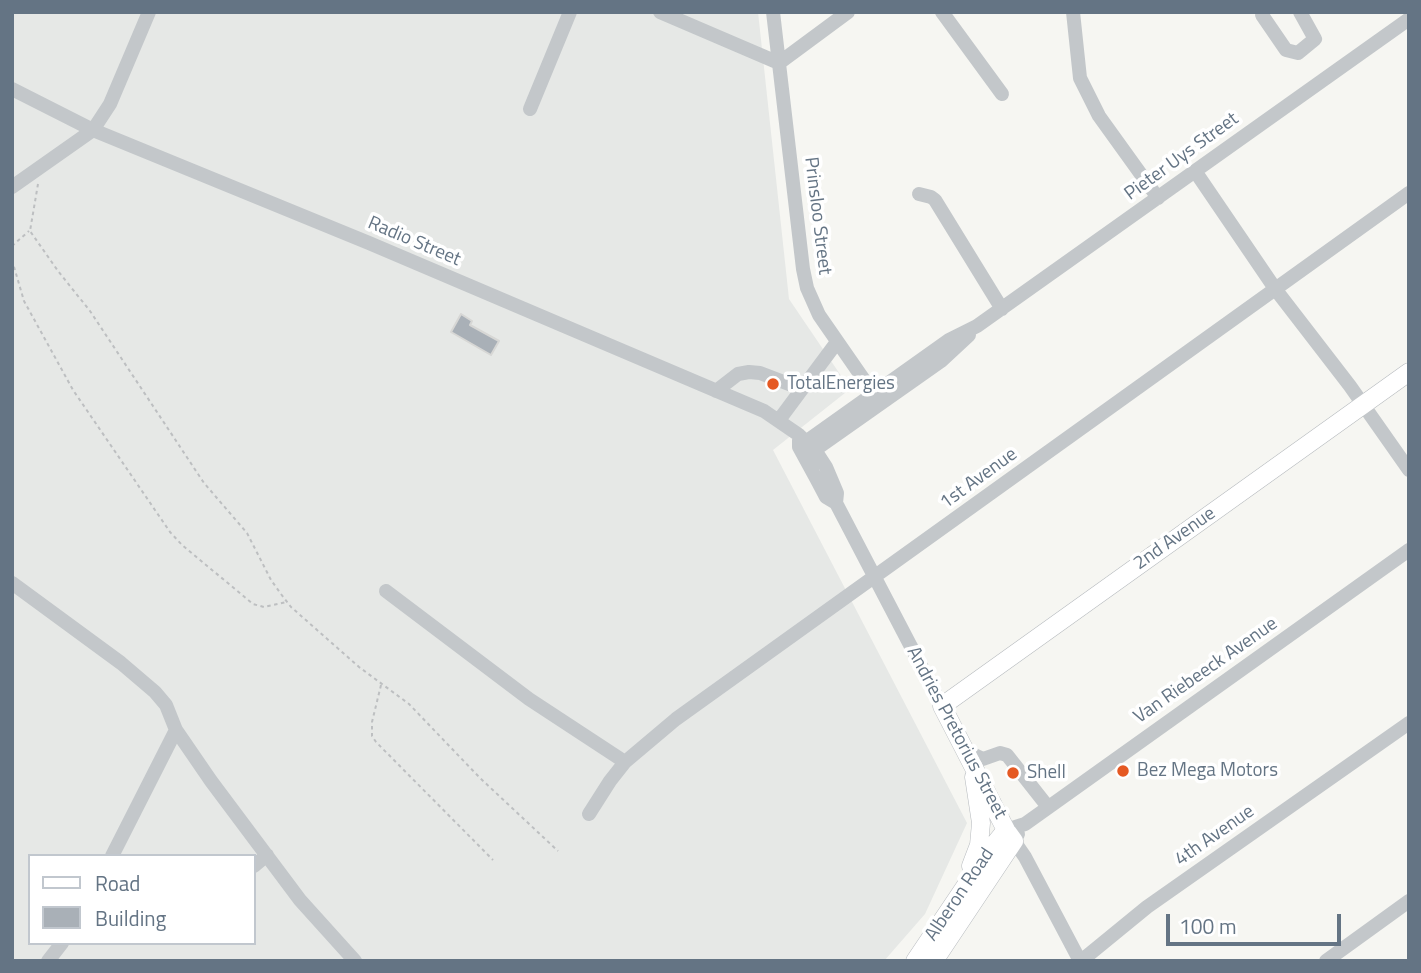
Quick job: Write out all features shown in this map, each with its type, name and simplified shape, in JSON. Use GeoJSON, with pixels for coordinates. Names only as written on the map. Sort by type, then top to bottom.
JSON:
{"type":"FeatureCollection","features":[{"type":"Feature","properties":{"kind":"main road","name":"2nd Avenue"},"geometry":{"type":"LineString","coordinates":[[942,706],[1409,372]]}},
{"type":"Feature","properties":{"kind":"main road","name":"Andries Pretorius Street"},"geometry":{"type":"LineString","coordinates":[[942,706],[1010,835]]}},
{"type":"Feature","properties":{"kind":"main road"},"geometry":{"type":"LineString","coordinates":[[956,901],[975,856],[980,835],[970,759]]}},
{"type":"Feature","properties":{"kind":"main road","name":"Alberon Road"},"geometry":{"type":"LineString","coordinates":[[915,961],[989,851],[1010,835]]}},
{"type":"Feature","properties":{"kind":"main road","name":"Alberon Road"},"geometry":{"type":"LineString","coordinates":[[934,961],[1010,835]]}},
{"type":"Feature","properties":{"kind":"street"},"geometry":{"type":"LineString","coordinates":[[12,187],[93,130],[110,104],[149,12]]}},
{"type":"Feature","properties":{"kind":"street"},"geometry":{"type":"LineString","coordinates":[[530,109],[570,12]]}},
{"type":"Feature","properties":{"kind":"street"},"geometry":{"type":"LineString","coordinates":[[660,12],[779,63],[848,12]]}},
{"type":"Feature","properties":{"kind":"street","name":"Prinsloo Street"},"geometry":{"type":"LineString","coordinates":[[773,12],[803,268],[813,302],[837,342],[877,398]]}},
{"type":"Feature","properties":{"kind":"street"},"geometry":{"type":"LineString","coordinates":[[943,12],[1002,94]]}},
{"type":"Feature","properties":{"kind":"street"},"geometry":{"type":"LineString","coordinates":[[1073,12],[1080,78],[1099,116],[1158,198]]}},
{"type":"Feature","properties":{"kind":"street"},"geometry":{"type":"LineString","coordinates":[[1262,15],[1286,50],[1297,53],[1315,39],[1300,12]]}},
{"type":"Feature","properties":{"kind":"street","name":"Pieter Uys Street"},"geometry":{"type":"LineString","coordinates":[[805,446],[877,398],[949,340],[1002,309],[1409,19]]}},
{"type":"Feature","properties":{"kind":"street","name":"Radio Street"},"geometry":{"type":"LineString","coordinates":[[12,89],[93,130],[716,391],[779,420],[805,446]]}},
{"type":"Feature","properties":{"kind":"street"},"geometry":{"type":"LineString","coordinates":[[1195,171],[1276,290],[1409,470]]}},
{"type":"Feature","properties":{"kind":"street","name":"1st Avenue"},"geometry":{"type":"LineString","coordinates":[[589,814],[625,762],[676,719],[1409,193]]}},
{"type":"Feature","properties":{"kind":"street"},"geometry":{"type":"LineString","coordinates":[[919,194],[935,200],[1002,309]]}},
{"type":"Feature","properties":{"kind":"street"},"geometry":{"type":"LineString","coordinates":[[779,420],[837,342]]}},
{"type":"Feature","properties":{"kind":"street"},"geometry":{"type":"LineString","coordinates":[[716,391],[738,374],[749,372],[760,373],[802,389]]}},
{"type":"Feature","properties":{"kind":"street","name":"Andries Pretorius Street"},"geometry":{"type":"LineString","coordinates":[[805,446],[826,497],[836,503],[942,706]]}},
{"type":"Feature","properties":{"kind":"street","name":"Van Riebeeck Avenue"},"geometry":{"type":"LineString","coordinates":[[1010,835],[1409,550]]}},
{"type":"Feature","properties":{"kind":"street"},"geometry":{"type":"LineString","coordinates":[[12,583],[141,679],[166,705],[176,730],[211,781],[300,900],[355,961]]}},
{"type":"Feature","properties":{"kind":"street"},"geometry":{"type":"LineString","coordinates":[[386,591],[529,699],[625,762]]}},
{"type":"Feature","properties":{"kind":"street","name":"4th Avenue"},"geometry":{"type":"LineString","coordinates":[[1081,961],[1147,907],[1409,723]]}},
{"type":"Feature","properties":{"kind":"street"},"geometry":{"type":"LineString","coordinates":[[113,854],[176,730]]}},
{"type":"Feature","properties":{"kind":"street"},"geometry":{"type":"LineString","coordinates":[[970,759],[983,759],[1000,753],[1007,755],[1048,807]]}},
{"type":"Feature","properties":{"kind":"street","name":"Andries Pretorius Street"},"geometry":{"type":"LineString","coordinates":[[1010,835],[1025,857],[1081,961]]}},
{"type":"Feature","properties":{"kind":"street"},"geometry":{"type":"LineString","coordinates":[[256,864],[267,855]]}},
{"type":"Feature","properties":{"kind":"street"},"geometry":{"type":"LineString","coordinates":[[1326,961],[1409,901]]}},
{"type":"Feature","properties":{"kind":"street"},"geometry":{"type":"LineString","coordinates":[[48,961],[60,945]]}},
{"type":"Feature","properties":{"kind":"path"},"geometry":{"type":"LineString","coordinates":[[12,246],[30,231],[39,178],[38,169]]}},
{"type":"Feature","properties":{"kind":"path"},"geometry":{"type":"LineString","coordinates":[[30,231],[90,311],[204,483],[247,533],[271,580],[288,602],[381,684],[415,710],[480,778],[558,852]]}},
{"type":"Feature","properties":{"kind":"path"},"geometry":{"type":"LineString","coordinates":[[12,260],[24,301],[73,390],[170,532],[255,606],[288,602]]}},
{"type":"Feature","properties":{"kind":"path"},"geometry":{"type":"LineString","coordinates":[[381,684],[372,722],[372,736],[494,860]]}},
{"type":"Feature","properties":{"kind":"shaded area"},"geometry":{"type":"Polygon","coordinates":[[[12,12],[758,12],[789,299],[850,389],[773,450],[967,823],[925,914],[884,961],[12,961],[12,12]]]}},
{"type":"Feature","properties":{"kind":"building"},"geometry":{"type":"Polygon","coordinates":[[[461,314],[472,321],[470,325],[499,341],[491,355],[451,332],[461,314]]]}},
{"type":"Feature","properties":{"kind":"place","name":"TotalEnergies"},"geometry":{"type":"Point","coordinates":[773,384]}},
{"type":"Feature","properties":{"kind":"place","name":"Bez Mega Motors"},"geometry":{"type":"Point","coordinates":[1123,771]}},
{"type":"Feature","properties":{"kind":"place","name":"Shell"},"geometry":{"type":"Point","coordinates":[1013,773]}}]}
